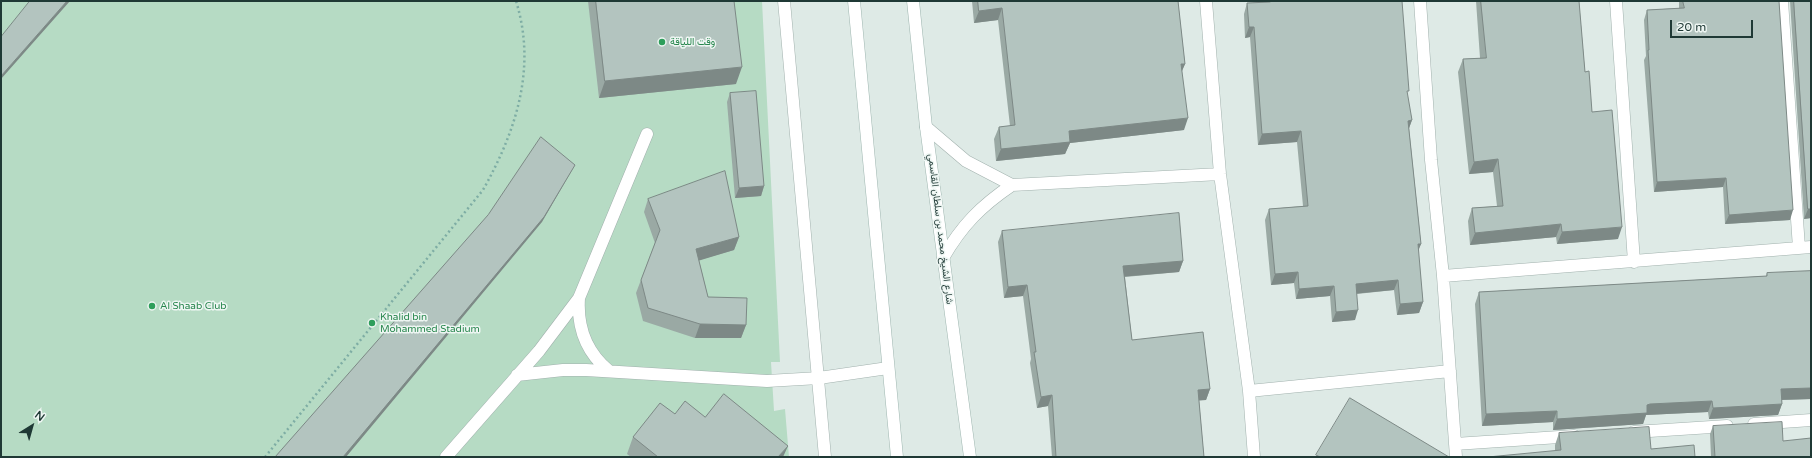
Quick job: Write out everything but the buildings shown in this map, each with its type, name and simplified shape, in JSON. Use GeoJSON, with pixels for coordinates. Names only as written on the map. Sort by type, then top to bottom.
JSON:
{"type":"FeatureCollection","features":[{"type":"Feature","properties":{"kind":"street"},"geometry":{"type":"LineString","coordinates":[[784,1],[825,457]]}},
{"type":"Feature","properties":{"kind":"street"},"geometry":{"type":"LineString","coordinates":[[854,1],[897,457]]}},
{"type":"Feature","properties":{"kind":"street","name":"شارع الشيخ محمد بن سلطان القاسمي"},"geometry":{"type":"LineString","coordinates":[[914,1],[926,127],[970,457]]}},
{"type":"Feature","properties":{"kind":"street"},"geometry":{"type":"LineString","coordinates":[[1206,1],[1220,174],[1249,391],[1254,457]]}},
{"type":"Feature","properties":{"kind":"street"},"geometry":{"type":"LineString","coordinates":[[1420,1],[1431,160],[1443,276],[1456,457]]}},
{"type":"Feature","properties":{"kind":"street"},"geometry":{"type":"LineString","coordinates":[[1616,1],[1634,262]]}},
{"type":"Feature","properties":{"kind":"street"},"geometry":{"type":"LineString","coordinates":[[1443,276],[1634,262],[1805,247],[1782,1]]}},
{"type":"Feature","properties":{"kind":"street"},"geometry":{"type":"LineString","coordinates":[[926,127],[966,161],[1012,185],[1220,174]]}},
{"type":"Feature","properties":{"kind":"street"},"geometry":{"type":"LineString","coordinates":[[446,457],[539,351],[579,298],[647,134]]}},
{"type":"Feature","properties":{"kind":"street"},"geometry":{"type":"LineString","coordinates":[[943,258],[956,236],[972,216],[991,199],[1012,185]]}},
{"type":"Feature","properties":{"kind":"street"},"geometry":{"type":"LineString","coordinates":[[579,298],[578,312],[584,339],[599,362],[609,371]]}},
{"type":"Feature","properties":{"kind":"street"},"geometry":{"type":"LineString","coordinates":[[517,375],[563,370],[609,371],[767,381],[818,378],[888,368]]}},
{"type":"Feature","properties":{"kind":"street"},"geometry":{"type":"LineString","coordinates":[[1249,391],[1450,371]]}},
{"type":"Feature","properties":{"kind":"street"},"geometry":{"type":"LineString","coordinates":[[1621,433],[1811,420]]}},
{"type":"Feature","properties":{"kind":"street"},"geometry":{"type":"LineString","coordinates":[[1455,444],[1590,435]]}},
{"type":"Feature","properties":{"kind":"path"},"geometry":{"type":"LineString","coordinates":[[265,457],[483,190],[500,160],[513,129],[520,103],[526,63],[523,32],[516,1]]}},
{"type":"Feature","properties":{"kind":"green space"},"geometry":{"type":"Polygon","coordinates":[[[1,1],[762,1],[780,362],[771,362],[774,411],[785,409],[789,457],[1,457],[1,1]]]}},
{"type":"Feature","properties":{"kind":"place","name":"وقت اللياقة"},"geometry":{"type":"Point","coordinates":[662,42]}},
{"type":"Feature","properties":{"kind":"place","name":"Al Shaab Club"},"geometry":{"type":"Point","coordinates":[152,306]}},
{"type":"Feature","properties":{"kind":"place","name":"Khalid bin Mohammed Stadium"},"geometry":{"type":"Point","coordinates":[372,323]}}]}
